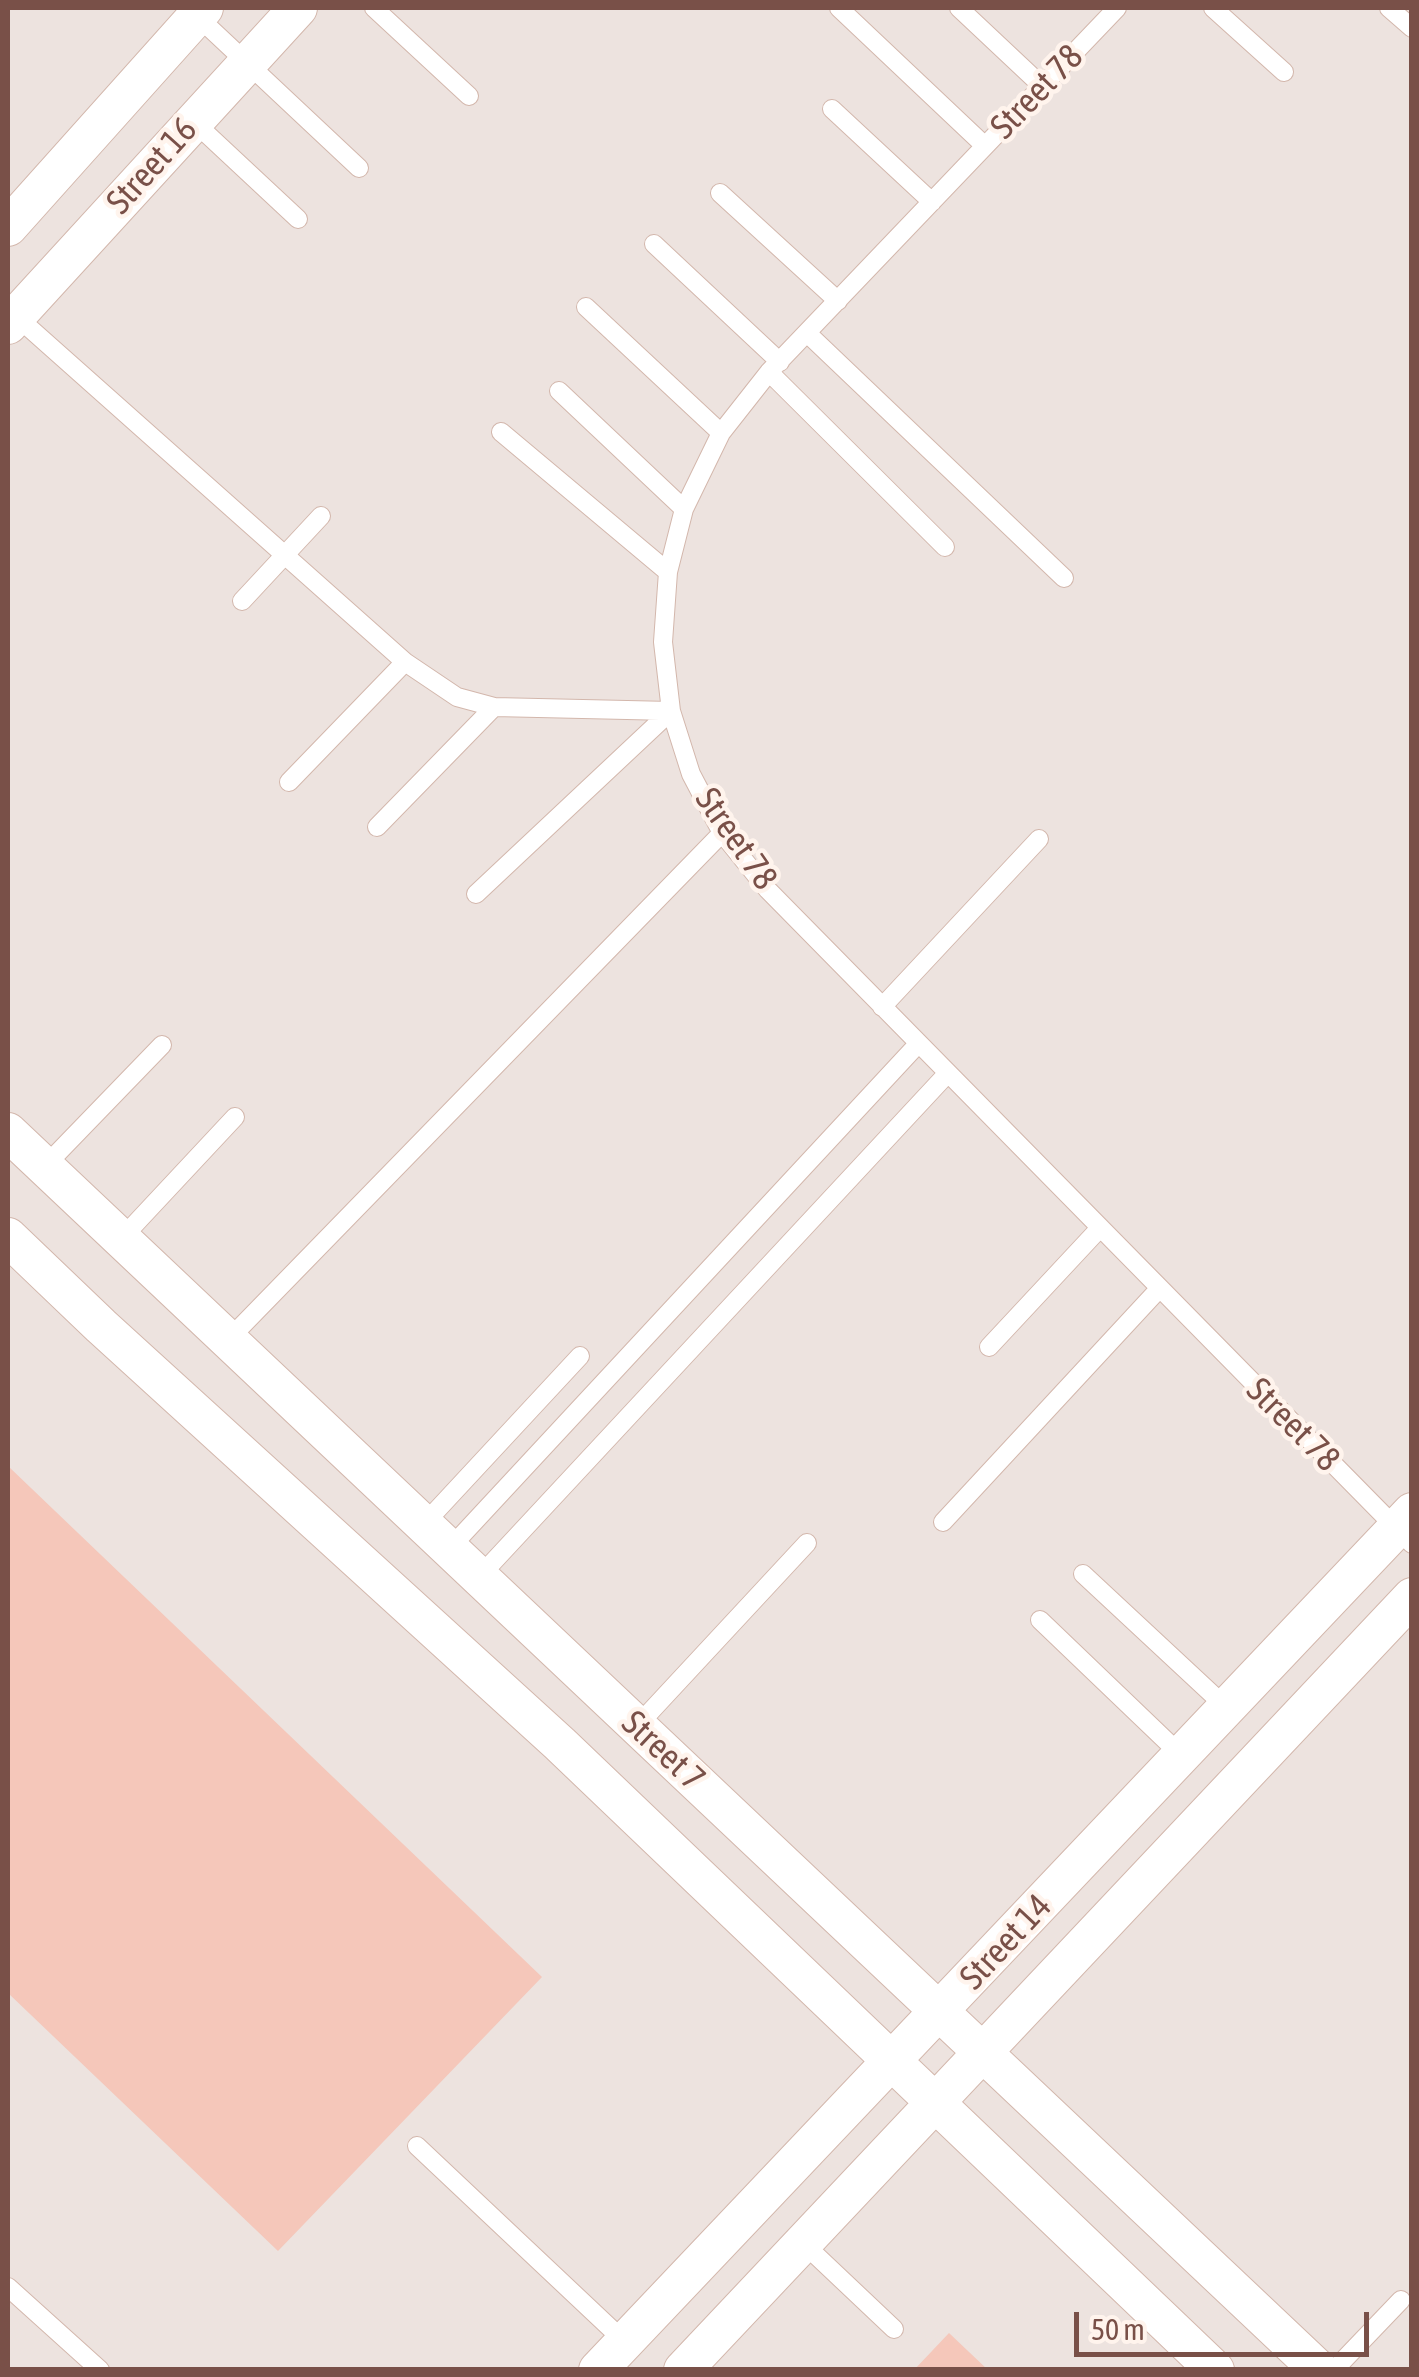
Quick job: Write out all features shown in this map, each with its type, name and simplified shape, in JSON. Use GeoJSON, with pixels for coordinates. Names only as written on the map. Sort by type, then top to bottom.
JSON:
{"type":"FeatureCollection","features":[{"type":"Feature","properties":{"kind":"street","name":"Street 16"},"geometry":{"type":"LineString","coordinates":[[12,321],[298,8]]}},
{"type":"Feature","properties":{"kind":"street","name":"Street 16"},"geometry":{"type":"LineString","coordinates":[[8,228],[200,12]]}},
{"type":"Feature","properties":{"kind":"street","name":"Street 7"},"geometry":{"type":"LineString","coordinates":[[8,1132],[1319,2370]]}},
{"type":"Feature","properties":{"kind":"street","name":"Street 7"},"geometry":{"type":"LineString","coordinates":[[8,1237],[560,1744],[1215,2370]]}},
{"type":"Feature","properties":{"kind":"street","name":"Street 14"},"geometry":{"type":"LineString","coordinates":[[598,2370],[1227,1708],[1406,1528]]}},
{"type":"Feature","properties":{"kind":"street","name":"Street 14"},"geometry":{"type":"LineString","coordinates":[[683,2370],[1412,1597]]}},
{"type":"Feature","properties":{"kind":"lane"},"geometry":{"type":"LineString","coordinates":[[374,8],[469,96]]}},
{"type":"Feature","properties":{"kind":"lane"},"geometry":{"type":"LineString","coordinates":[[838,8],[984,146]]}},
{"type":"Feature","properties":{"kind":"lane"},"geometry":{"type":"LineString","coordinates":[[959,8],[1042,86]]}},
{"type":"Feature","properties":{"kind":"lane"},"geometry":{"type":"LineString","coordinates":[[1213,8],[1284,72]]}},
{"type":"Feature","properties":{"kind":"lane"},"geometry":{"type":"LineString","coordinates":[[1389,8],[1412,28]]}},
{"type":"Feature","properties":{"kind":"lane","name":"Street 78"},"geometry":{"type":"LineString","coordinates":[[1113,9],[774,367],[721,433],[684,509],[668,572],[663,642],[672,710],[691,774],[722,833],[768,890],[1159,1289],[1406,1528]]}},
{"type":"Feature","properties":{"kind":"lane"},"geometry":{"type":"LineString","coordinates":[[200,12],[246,62],[359,168]]}},
{"type":"Feature","properties":{"kind":"lane"},"geometry":{"type":"LineString","coordinates":[[832,109],[932,202]]}},
{"type":"Feature","properties":{"kind":"lane"},"geometry":{"type":"LineString","coordinates":[[193,120],[298,219]]}},
{"type":"Feature","properties":{"kind":"lane"},"geometry":{"type":"LineString","coordinates":[[720,193],[838,301]]}},
{"type":"Feature","properties":{"kind":"lane"},"geometry":{"type":"LineString","coordinates":[[654,244],[945,547]]}},
{"type":"Feature","properties":{"kind":"lane"},"geometry":{"type":"LineString","coordinates":[[586,307],[721,433]]}},
{"type":"Feature","properties":{"kind":"lane"},"geometry":{"type":"LineString","coordinates":[[12,321],[286,554],[405,662],[457,696],[494,707],[672,710]]}},
{"type":"Feature","properties":{"kind":"lane"},"geometry":{"type":"LineString","coordinates":[[807,333],[1064,578]]}},
{"type":"Feature","properties":{"kind":"lane"},"geometry":{"type":"LineString","coordinates":[[559,391],[684,509]]}},
{"type":"Feature","properties":{"kind":"lane"},"geometry":{"type":"LineString","coordinates":[[501,432],[668,572]]}},
{"type":"Feature","properties":{"kind":"lane"},"geometry":{"type":"LineString","coordinates":[[242,601],[321,516]]}},
{"type":"Feature","properties":{"kind":"lane"},"geometry":{"type":"LineString","coordinates":[[290,782],[405,662]]}},
{"type":"Feature","properties":{"kind":"lane"},"geometry":{"type":"LineString","coordinates":[[377,827],[494,707]]}},
{"type":"Feature","properties":{"kind":"lane"},"geometry":{"type":"LineString","coordinates":[[476,894],[672,710]]}},
{"type":"Feature","properties":{"kind":"lane"},"geometry":{"type":"LineString","coordinates":[[228,1340],[722,833]]}},
{"type":"Feature","properties":{"kind":"lane"},"geometry":{"type":"LineString","coordinates":[[882,1008],[1039,840]]}},
{"type":"Feature","properties":{"kind":"lane"},"geometry":{"type":"LineString","coordinates":[[436,1537],[918,1044]]}},
{"type":"Feature","properties":{"kind":"lane"},"geometry":{"type":"LineString","coordinates":[[44,1166],[162,1045]]}},
{"type":"Feature","properties":{"kind":"lane"},"geometry":{"type":"LineString","coordinates":[[479,1577],[947,1074]]}},
{"type":"Feature","properties":{"kind":"lane"},"geometry":{"type":"LineString","coordinates":[[121,1240],[235,1117]]}},
{"type":"Feature","properties":{"kind":"lane"},"geometry":{"type":"LineString","coordinates":[[989,1347],[1100,1228]]}},
{"type":"Feature","properties":{"kind":"lane"},"geometry":{"type":"LineString","coordinates":[[943,1522],[1159,1289]]}},
{"type":"Feature","properties":{"kind":"lane"},"geometry":{"type":"LineString","coordinates":[[436,1537],[580,1356]]}},
{"type":"Feature","properties":{"kind":"lane"},"geometry":{"type":"LineString","coordinates":[[636,1726],[806,1543]]}},
{"type":"Feature","properties":{"kind":"lane"},"geometry":{"type":"LineString","coordinates":[[1083,1574],[1227,1708]]}},
{"type":"Feature","properties":{"kind":"lane"},"geometry":{"type":"LineString","coordinates":[[1040,1620],[1182,1756]]}},
{"type":"Feature","properties":{"kind":"lane"},"geometry":{"type":"LineString","coordinates":[[417,2146],[624,2341]]}},
{"type":"Feature","properties":{"kind":"lane"},"geometry":{"type":"LineString","coordinates":[[802,2242],[894,2329]]}},
{"type":"Feature","properties":{"kind":"lane"},"geometry":{"type":"LineString","coordinates":[[8,2287],[100,2370]]}},
{"type":"Feature","properties":{"kind":"lane"},"geometry":{"type":"LineString","coordinates":[[1334,2370],[1401,2300]]}},
{"type":"Feature","properties":{"kind":"shaded area"},"geometry":{"type":"Polygon","coordinates":[[[8,8],[1411,8],[1411,2369],[8,2370],[8,8]]]}},
{"type":"Feature","properties":{"kind":"building"},"geometry":{"type":"Polygon","coordinates":[[[8,1466],[542,1977],[278,2251],[8,1993],[8,1466]]]}},
{"type":"Feature","properties":{"kind":"building"},"geometry":{"type":"Polygon","coordinates":[[[949,2333],[988,2370],[914,2370],[949,2333]]]}}]}
